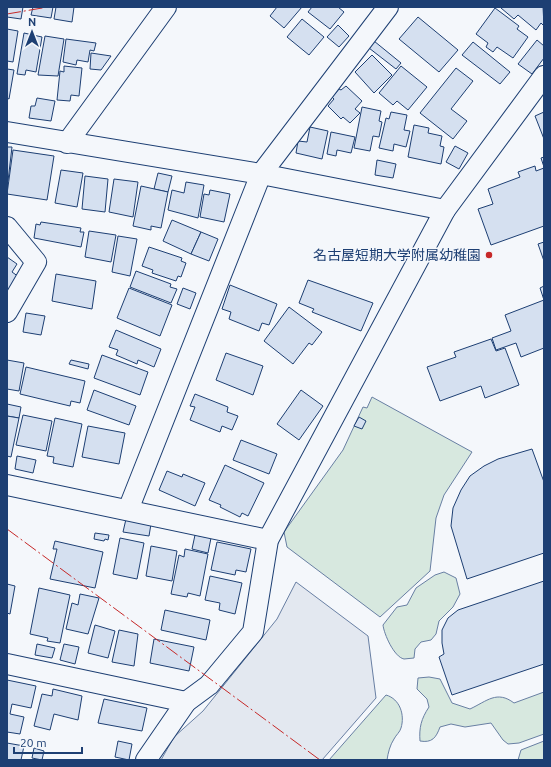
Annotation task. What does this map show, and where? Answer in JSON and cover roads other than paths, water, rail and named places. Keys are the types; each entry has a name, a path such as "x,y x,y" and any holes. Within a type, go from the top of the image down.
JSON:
{"street":[{"path":"67,143 166,7"},
{"path":"128,510 261,174 388,7"},
{"path":"146,760 186,702 209,685 253,632 268,540 445,210 544,76"},
{"path":"7,132 261,174 445,210"},
{"path":"7,227 36,262 7,312"},
{"path":"7,485 268,540"},
{"path":"7,664 186,702"}],"place":[{"name":"名古屋短期大学附属幼稚園","path":"489,255"}]}
